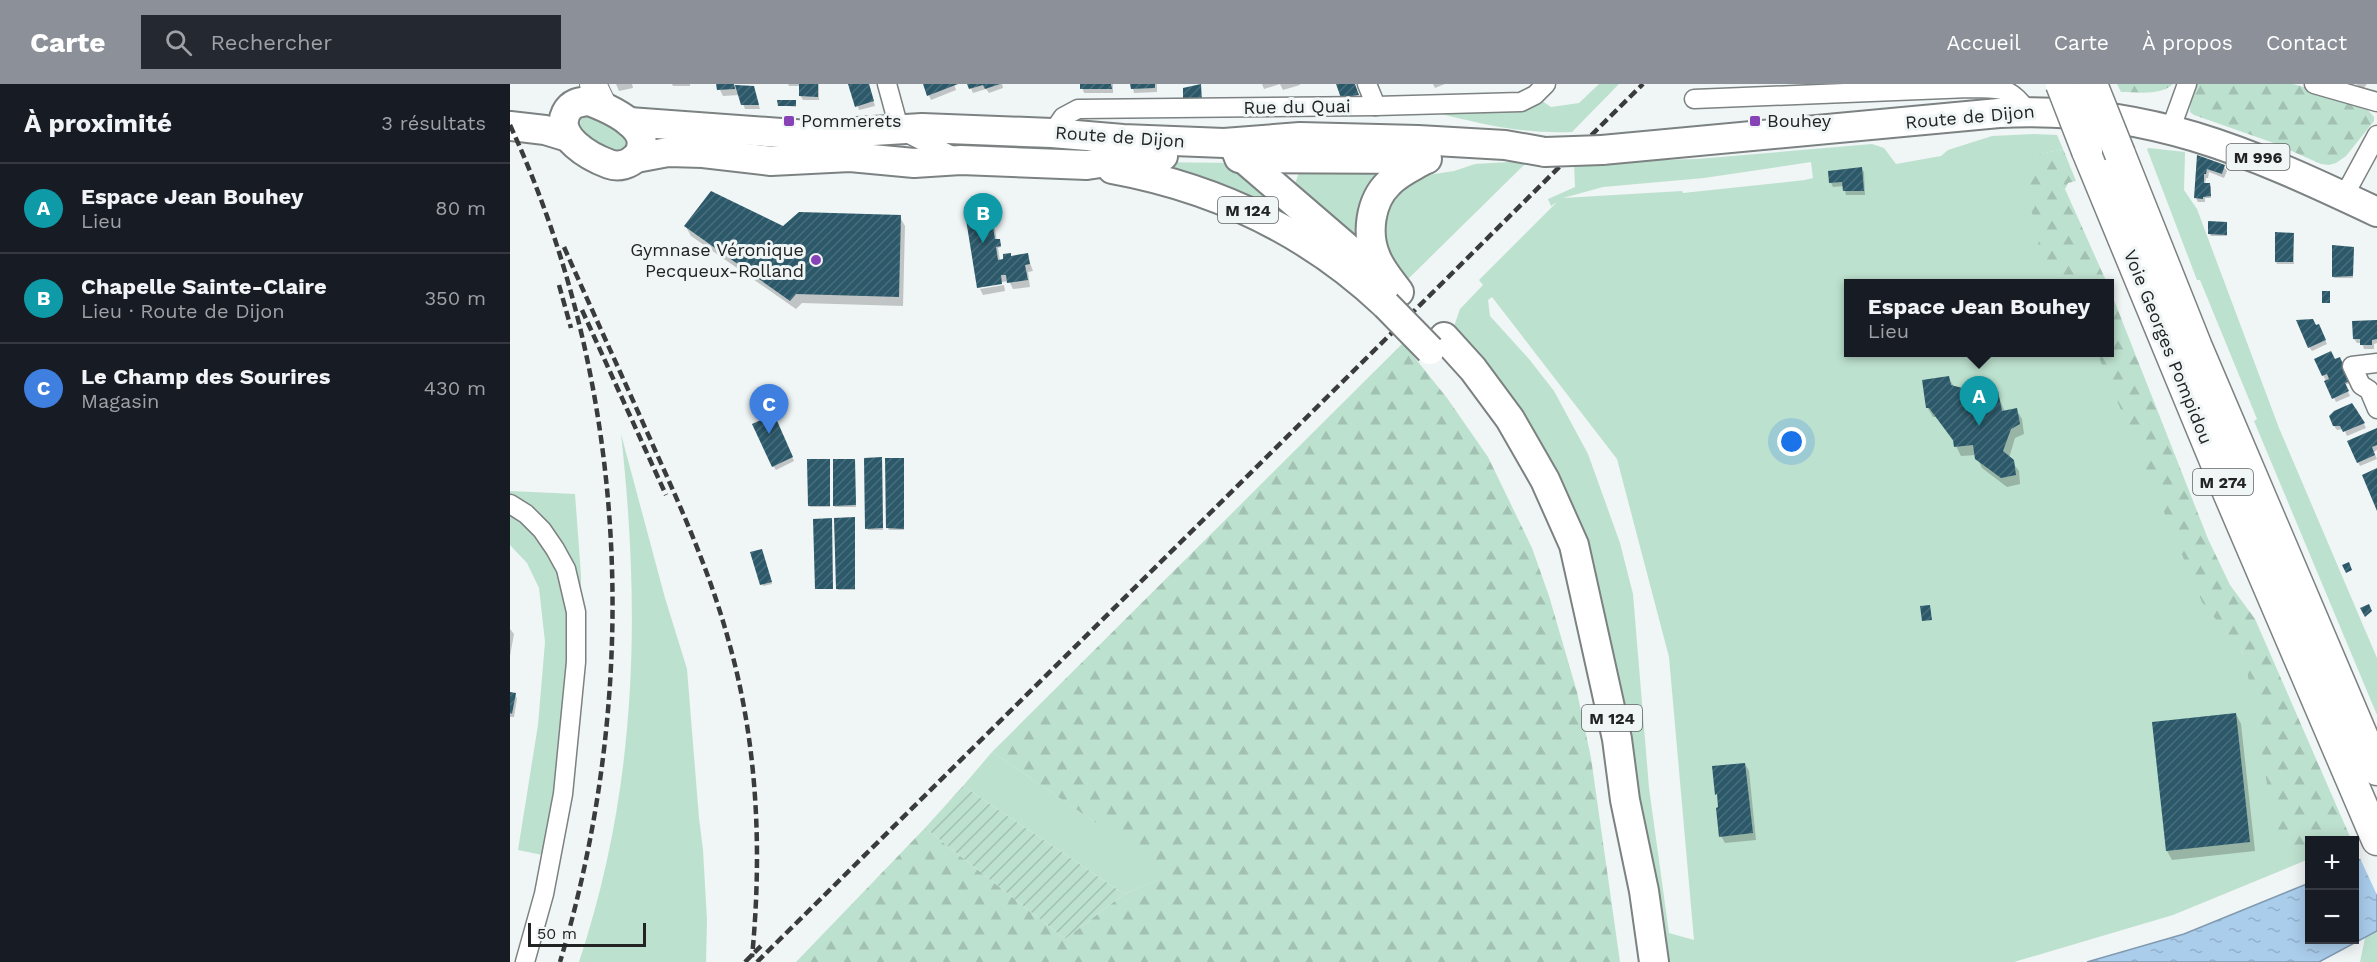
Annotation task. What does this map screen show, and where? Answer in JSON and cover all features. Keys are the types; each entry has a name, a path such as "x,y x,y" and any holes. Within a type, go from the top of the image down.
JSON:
{"highway":[{"name":"Voie Georges Pompidou","path":"2061,84 2224,483 2377,840"},
{"name":"Voie Georges Pompidou","path":"2092,84 2197,347 2377,770"}],"main road":[{"path":"510,110 535,112 570,109 598,95 630,122 641,136 641,145 636,158"},
{"name":"Route de Dijon","path":"570,109 587,152 610,164 626,165 636,158 668,152 704,153 771,161 850,157 914,163 962,160 1086,165 1234,150 1300,137 1494,144 1545,152"},
{"path":"510,126 545,130 570,109"},
{"name":"Route de Dijon","path":"630,122 808,135 899,128 1052,133 1302,158 1424,160 1602,150 2028,112 2082,114 2133,120 2171,128 2260,158 2377,212"},
{"name":"Route de Dijon","path":"1287,194 1287,182 1291,171 1302,158 1316,148 1341,138"},
{"name":"M 124","path":"1234,150 1287,194 1437,343 1490,391 1528,448 1545,480 1574,544 1617,739 1625,800 1644,891 1654,962"},
{"name":"M 124","path":"1393,298 1372,241 1372,216 1375,202 1389,182 1424,160"},
{"name":"M 124","path":"1086,165 1182,185 1220,198 1270,221 1313,246 1365,285 1393,298"},
{"name":"M 124","path":"1287,194 1294,216 1313,246"},
{"name":"M 124","path":"1625,800 1630,895 1639,962"}],"street":[{"path":"850,157 874,149 899,128 887,84"},
{"path":"1368,84 1376,106"},
{"name":"Rue du Quai","path":"1052,133 1063,117 1078,109 1521,102 1535,95 1546,84"},
{"path":"2171,128 2187,84"},
{"path":"2314,84 2377,102"},
{"path":"1694,99 1970,88 1997,89 2012,93 2028,112"},
{"name":"Route de Dijon","path":"899,128 937,150 962,160"},
{"path":"2344,196 2377,135"},
{"path":"2377,363 2352,366 2361,385 2373,388 2377,409"},
{"path":"510,504 526,514 542,530 555,549 566,569 576,612 576,662 563,794 544,894 525,962"}],"green space":[{"path":"1599,84 1619,84 1572,132 1519,130 1433,112 1539,99 1551,107 1579,103"},
{"path":"2117,84 2173,84 2155,92 2141,93 2121,92"},
{"path":"2196,84 2293,84 2369,105 2367,109 2374,117 2374,121 2346,156 2336,163 2321,164 2271,142 2194,115 2190,112 2191,95"},
{"path":"588,116 606,122 617,129 630,143 626,149 619,152 599,145 587,137 580,126 581,119"},
{"path":"2057,135 2063,149 2036,155 2076,279 1844,279 1844,357 2112,357 2165,468 2318,836 2305,836 2305,861 2173,915 2014,962 1660,962 1596,582 1452,332 1460,309 1483,285 1479,280 1557,202 1551,206 1548,199 1575,187 1574,162 1697,159 1872,144 1884,148 1896,164 1941,156 1948,150 1992,136","holes":["1811,162 1813,178 1683,193 1682,191 1563,198 1603,187 1704,178","1492,297 1617,459 1669,657 1694,940 1669,933 1649,788 1633,594 1620,543 1588,454 1554,391 1490,316 1488,300"]},
{"path":"2063,149 2076,181 2068,183 2065,189 2105,279 2057,279 2033,264 2041,233 2023,194 2024,168 2036,155"},
{"path":"2147,149 2185,152 2184,190 2197,209 2279,428 2377,658 2377,715 2254,421 2257,419 2200,280 2197,280"},
{"path":"1528,161 1405,282 1385,259 1383,204 1421,176 1454,171 1475,164"},
{"path":"1144,162 1240,163 1281,201 1288,221"},
{"path":"1395,164 1370,255 1294,187 1300,169"},
{"path":"2114,300 2208,539 2230,585 2255,619 2350,836 2305,836 2305,852 2291,849 2279,839 2272,816 2254,701 2242,652 2202,602 2099,357 2114,357"},
{"path":"1403,343 1447,398 1488,457 1532,548 1549,596 1577,692 1591,758 1620,962 796,962 925,828 1065,939 1124,894 1171,874 992,752"},
{"path":"621,434 665,598 687,669 703,850 707,920 706,962 579,962 598,897 613,832 623,766 629,701 632,635 631,568"},
{"path":"510,491 575,494 581,575 581,649 557,858 518,850 538,725 545,642 539,588 527,563 510,545"},
{"path":"992,752 1172,874 1124,894 963,786"},
{"path":"963,786 1124,894 1065,939 925,828"},
{"path":"2377,931 2377,962 2360,962 2365,938"}],"water":[{"path":"2377,851 2377,931 2359,941 2359,890 2359,860"},
{"path":"2305,885 2305,944 2353,944 2319,962 2087,962 2184,934"}],"pier":[{"path":"2377,848 2377,895 2359,856"}],"building":[{"path":"716,84 734,84 735,89 717,90"},
{"path":"799,84 818,84 818,97 799,96"},
{"path":"848,84 869,84 874,101 855,107"},
{"path":"923,84 958,84 927,96"},
{"path":"967,84 1000,84 985,89 983,85 969,89"},
{"path":"1080,84 1111,84 1112,89 1080,89"},
{"path":"1130,84 1155,84 1155,88 1131,89"},
{"path":"1201,84 1202,102 1183,103 1183,88"},
{"path":"1336,84 1355,84 1359,95 1341,98"},
{"path":"735,85 754,86 759,105 741,105"},
{"path":"777,100 796,100 796,106 778,106"},
{"path":"2197,155 2225,165 2222,174 2207,169 2204,174 2204,183 2210,183 2211,196 2203,197 2203,199 2194,198"},
{"path":"1862,167 1864,191 1843,191 1842,182 1829,183 1828,171"},
{"name":"Gymnase Véronique Pecqueux-Rolland","path":"711,191 783,226 799,212 901,215 899,297 796,294 790,301 684,226"},
{"path":"989,203 995,239 1000,239 1001,246 996,247 998,260 1003,259 1003,254 1011,253 1011,256 1028,253 1030,264 1025,265 1028,280 1007,283 1006,275 1001,275 1002,284 977,288 964,207"},
{"path":"2208,221 2227,222 2227,235 2208,234"},
{"path":"2275,232 2294,233 2293,262 2275,262"},
{"path":"2332,245 2354,247 2353,276 2332,277"},
{"path":"2322,291 2330,291 2330,303 2322,303"},
{"path":"2313,319 2316,325 2319,324 2326,340 2308,348 2296,320"},
{"path":"2377,320 2377,339 2372,340 2372,345 2360,345 2360,339 2353,339 2352,321"},
{"path":"2331,351 2335,359 2340,357 2350,381 2345,383 2349,391 2332,399 2324,381 2329,379 2327,374 2322,376 2314,359"},
{"path":"1949,376 1951,385 1985,394 1998,391 2002,411 2017,408 2020,424 2011,429 2003,451 2014,460 2016,475 2001,478 1975,459 1973,445 1954,447 1953,440 1929,408 1926,408 1922,380"},
{"path":"2352,403 2365,423 2343,432 2340,426 2333,426 2329,416 2334,411"},
{"path":"774,414 793,457 772,467 752,424"},
{"path":"2377,428 2377,445 2372,447 2375,455 2357,463 2347,441"},
{"path":"882,457 883,528 865,529 864,458"},
{"path":"885,458 904,458 904,529 886,528"},
{"path":"807,459 830,459 830,506 808,506"},
{"path":"833,459 855,459 856,505 833,506"},
{"path":"2377,468 2377,511 2362,475"},
{"path":"855,517 855,589 836,589 834,518"},
{"path":"832,518 833,589 815,589 813,519"},
{"path":"762,549 772,582 760,585 750,552"},
{"path":"2349,562 2352,570 2346,573 2342,565"},
{"path":"2369,604 2372,611 2365,617 2360,608"},
{"path":"1930,605 1932,620 1922,621 1920,606"},
{"path":"510,692 516,693 512,714 510,713"},
{"path":"2236,713 2250,842 2166,851 2152,722"},
{"path":"1745,763 1753,833 1719,837 1717,794 1715,795 1712,766"}],"railway":[{"path":"757,962 1643,84"},
{"path":"510,125 550,225 580,327 600,432 611,539 612,646 604,752 586,858 560,962"},
{"path":"564,247 687,522 715,596 730,646 747,723 755,801 757,879 752,957"},
{"path":"559,285 571,328"},
{"path":"582,310 666,495"},
{"path":"745,962 762,945"}],"place":[{"name":"Pommerets","path":"789,121"},
{"name":"Bouhey","path":"1755,121"},
{"name":"Chapelle Sainte-Claire","path":"983,243"},
{"name":"Gymnase Véronique Pecqueux-Rolland","path":"816,260"},
{"name":"Espace Jean Bouhey","path":"1979,426"},
{"name":"Le Champ des Sourires","path":"769,434"}]}
